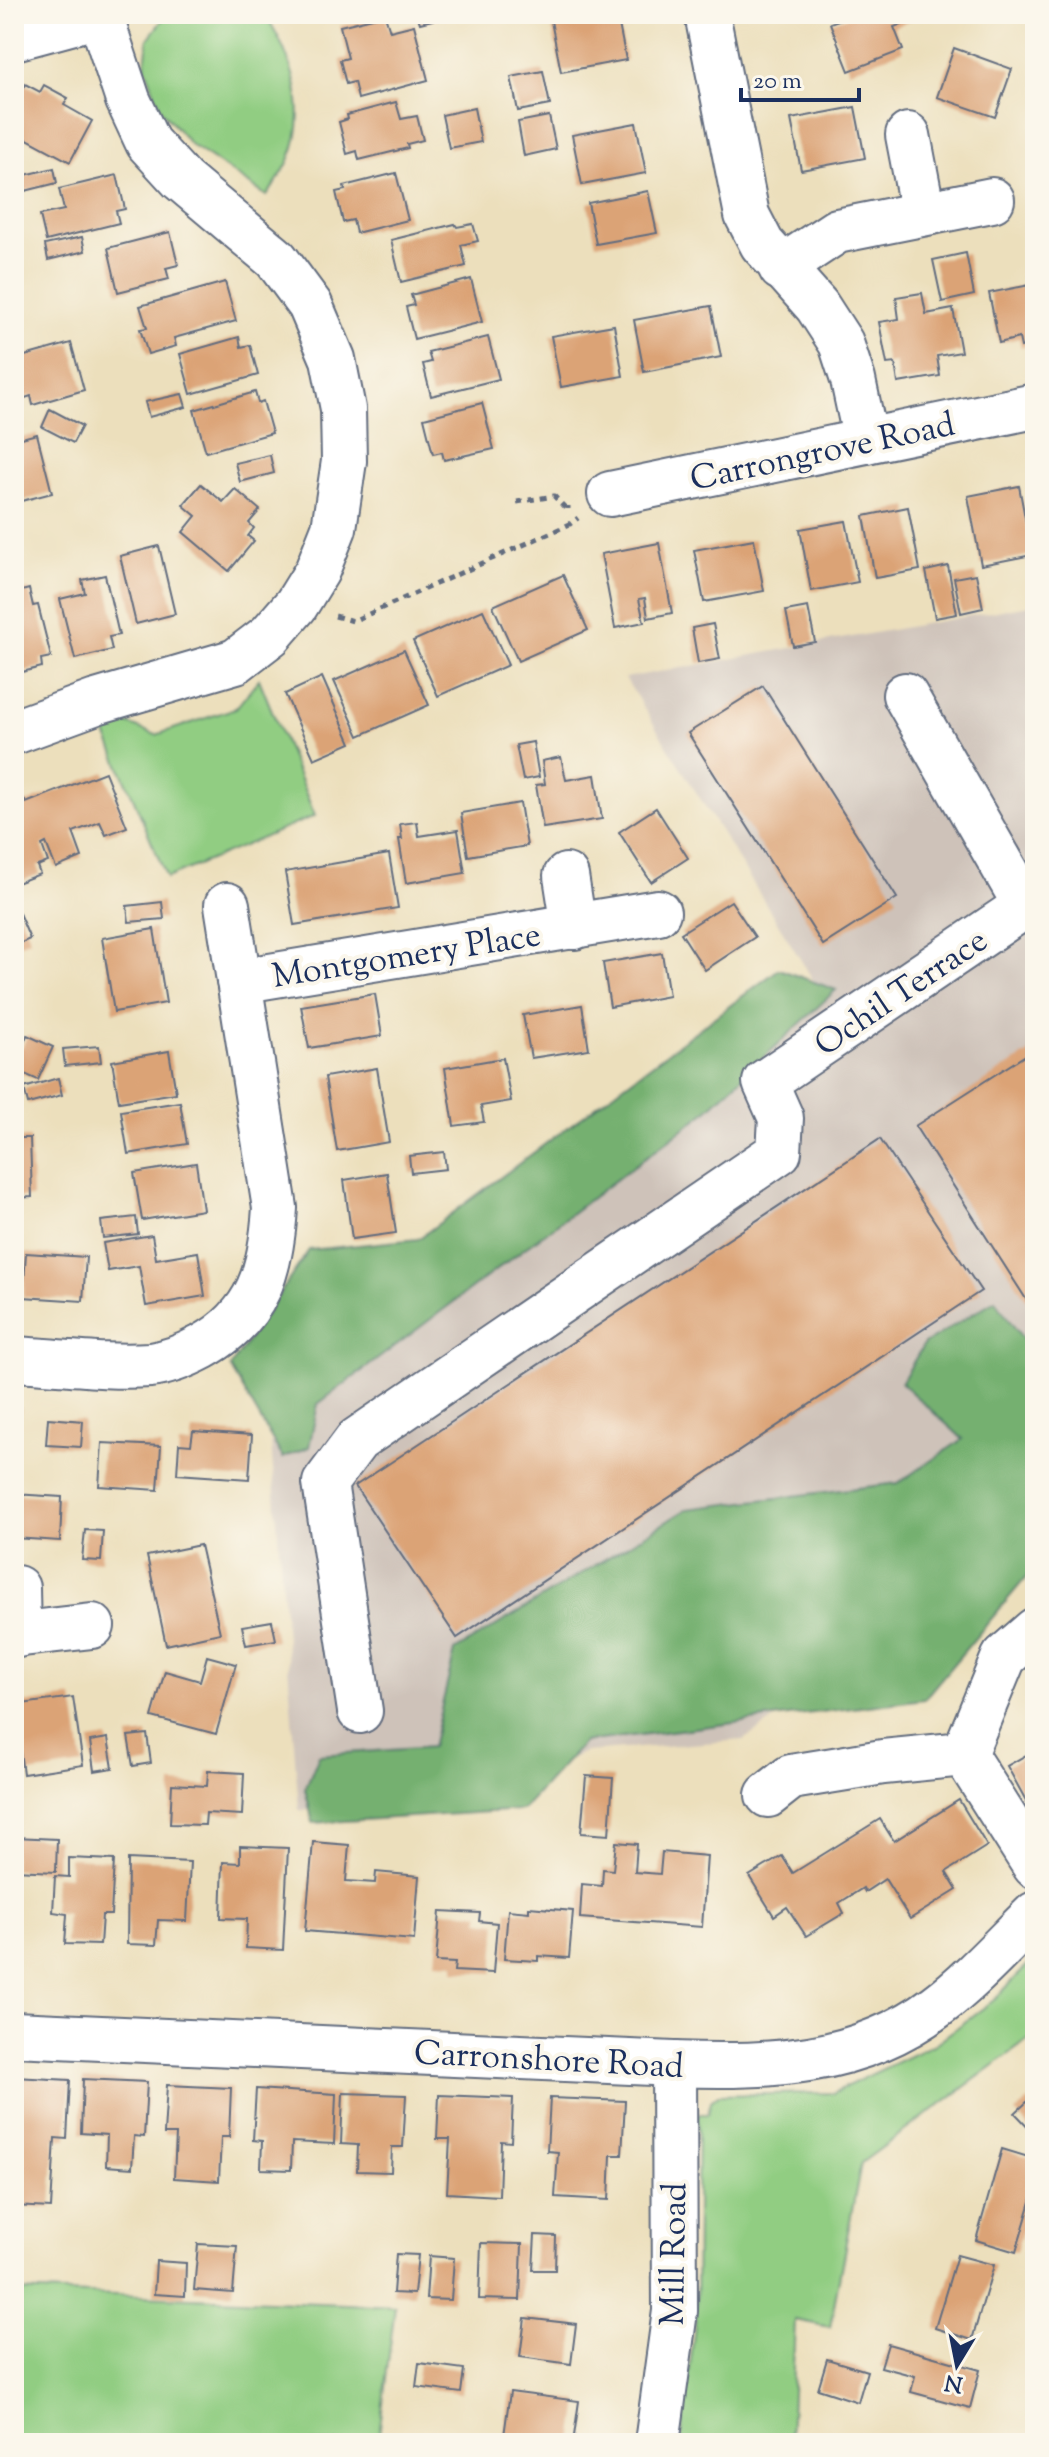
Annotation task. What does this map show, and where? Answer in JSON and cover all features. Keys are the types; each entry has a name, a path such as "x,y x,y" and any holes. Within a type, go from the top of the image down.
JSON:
{"street":[{"path":"707,14 747,215 762,244 817,306 841,343 853,380 866,441"},
{"path":"14,38 102,15 128,100 148,143 182,180 276,259 310,305 333,359 343,409 344,461 334,528 317,571 296,605 270,635 236,661 96,702 14,732"},
{"path":"908,135 923,213"},
{"path":"781,268 837,231 992,200"},
{"name":"Carrongrove Road","path":"610,494 1035,406"},
{"path":"905,695 1030,902"},
{"name":"Montgomery Place","path":"566,876 574,927"},
{"name":"Ochil Terrace","path":"360,1711 325,1483 357,1440 779,1152 781,1118 765,1082 1030,902"},
{"path":"14,1359 153,1365 190,1353 221,1336 245,1314 262,1285 273,1249 275,1208 227,905"},
{"name":"Montgomery Place","path":"239,981 658,912"},
{"path":"17,1588 16,1635 92,1626"},
{"path":"964,1754 1004,1657 1035,1630"},
{"path":"768,1795 791,1777 883,1762 964,1754"},
{"path":"964,1754 1035,1866"},
{"name":"Carronshore Road","path":"14,2034 736,2067 787,2063 820,2059 858,2049 934,2008 966,1983 1035,1914"},
{"name":"Mill Road","path":"657,2443 675,2311 674,2064"}],"path":[{"path":"517,502 554,496 568,511 571,489 586,487 610,494"},
{"path":"296,605 353,621 570,524"}],"shaded area":[{"path":"1035,604 1035,1554 743,1740 585,1752 450,1814 299,1810 269,1416 822,994 625,678"}],"green space":[{"path":"167,14 265,14 274,30 295,83 299,121 290,158 267,196 191,145 161,110 145,66 148,39"},
{"path":"259,679 315,816 167,878 104,729 126,723 156,735 236,708"},
{"path":"779,969 836,990 703,1114 318,1404 309,1447 283,1458 230,1367 309,1250 418,1239"},
{"path":"995,1300 1035,1356 1035,1567 924,1699 584,1742 522,1810 313,1823 305,1789 319,1755 432,1747 455,1651 687,1509 898,1483 963,1439 901,1383 924,1344"},
{"path":"1035,1958 1035,2035 861,2163 830,2327 795,2320 790,2443 681,2443 696,2316 698,2114 708,2114 711,2101 718,2095 833,2093 935,2044 994,2000"},
{"path":"14,2291 395,2306 378,2443 14,2443"}],"building":[{"path":"417,14 453,14 453,15 420,23"},
{"path":"586,14 617,14 626,60 561,72 551,21"},
{"path":"855,14 927,14 894,27 903,50 849,71 830,23"},
{"path":"385,15 390,31 414,25 428,80 358,99 354,82 346,84 340,60 348,58 340,26"},
{"path":"954,48 1012,69 995,117 937,97"},
{"path":"543,71 550,105 518,111 511,77"},
{"path":"25,84 40,92 44,85 68,98 64,105 92,121 70,162 14,132 14,105"},
{"path":"396,102 401,119 417,116 423,140 407,144 408,148 359,160 357,151 347,154 339,122 348,119 347,115"},
{"path":"855,107 865,158 801,170 791,119"},
{"path":"474,108 481,142 449,148 442,115"},
{"path":"549,116 556,149 524,156 518,122"},
{"path":"636,123 646,173 582,185 572,135"},
{"path":"54,168 57,183 21,192 17,177"},
{"path":"396,173 408,220 356,233 353,220 343,222 336,192 345,190 344,186"},
{"path":"117,175 125,209 116,211 119,223 46,241 40,215 64,210 59,189"},
{"path":"648,191 657,233 596,244 588,203"},
{"path":"455,224 457,227 473,224 478,241 461,245 466,266 401,282 391,240"},
{"path":"170,232 178,265 166,268 169,279 118,292 108,248"},
{"path":"82,237 85,251 48,260 45,245"},
{"path":"966,253 974,295 942,302 933,260"},
{"path":"471,279 482,322 414,339 406,307 414,305 411,295"},
{"path":"225,282 236,321 174,338 176,346 148,354 140,329 147,328 140,306"},
{"path":"1035,284 1035,344 1021,347 1019,338 999,343 989,293"},
{"path":"922,293 926,314 953,309 961,352 937,356 940,376 898,383 895,363 887,364 879,322 899,319 896,297"},
{"path":"711,306 721,357 644,372 634,320"},
{"path":"614,325 623,376 561,387 551,336"},
{"path":"239,337 241,347 250,345 258,375 191,394 180,354"},
{"path":"488,337 499,379 431,396 423,364 431,362 428,352"},
{"path":"71,343 84,390 33,405 31,396 22,399 14,359"},
{"path":"255,392 258,403 263,401 272,433 206,452 194,410"},
{"path":"182,394 186,407 149,417 145,402"},
{"path":"482,403 494,449 444,460 442,452 433,454 424,418"},
{"path":"50,409 82,426 73,443 42,427"},
{"path":"37,434 52,493 14,503 14,440"},
{"path":"270,455 274,473 240,482 235,463"},
{"path":"201,484 223,502 235,489 260,510 249,523 254,528 248,536 254,541 229,571 183,532 196,516 183,505"},
{"path":"1019,486 1032,555 981,565 968,496"},
{"path":"908,507 920,570 875,578 864,516"},
{"path":"846,521 858,582 811,591 800,529"},
{"path":"754,539 764,591 704,602 694,550"},
{"path":"659,543 672,613 648,618 645,598 639,599 644,622 615,628 601,554"},
{"path":"159,546 175,614 136,624 120,556"},
{"path":"948,566 957,614 935,618 926,571"},
{"path":"976,574 983,608 961,613 954,578"},
{"path":"105,575 119,635 109,637 112,650 75,659 60,599 85,593 82,580"},
{"path":"563,575 588,630 518,661 493,606"},
{"path":"29,589 33,606 38,605 51,657 41,659 42,667 14,674 14,593"},
{"path":"808,607 815,642 793,646 786,611"},
{"path":"483,610 508,665 438,696 413,641"},
{"path":"713,624 720,659 698,663 692,628"},
{"path":"404,650 429,705 359,736 334,681"},
{"path":"322,677 351,743 314,759 285,694"},
{"path":"763,686 897,898 823,945 688,733"},
{"path":"533,742 539,777 523,780 516,745"},
{"path":"561,757 566,780 595,775 602,819 543,828 536,785 545,784 542,761"},
{"path":"105,772 127,827 106,835 100,822 73,832 82,857 56,868 46,843 42,845 48,862 37,866 40,874 14,884 14,803 24,799 26,803"},
{"path":"520,803 527,846 468,856 461,813"},
{"path":"656,808 688,858 651,882 619,832"},
{"path":"417,822 419,836 458,830 465,873 406,883 399,839 402,839 400,824"},
{"path":"389,854 398,908 294,925 285,872"},
{"path":"731,901 755,937 705,970 681,933"},
{"path":"162,902 164,919 129,922 127,906"},
{"path":"18,911 30,939 14,946 14,913"},
{"path":"154,929 166,1003 114,1012 102,938"},
{"path":"662,953 669,996 610,1007 603,963"},
{"path":"375,994 382,1036 309,1048 301,1006"},
{"path":"582,1005 589,1049 531,1058 523,1015"},
{"path":"27,1035 53,1047 38,1080 18,1071 14,1080 14,1044 22,1048"},
{"path":"99,1046 101,1062 65,1066 63,1049"},
{"path":"1035,1049 1035,1313 915,1126"},
{"path":"169,1051 176,1093 119,1102 112,1061"},
{"path":"503,1058 511,1101 481,1106 484,1122 454,1126 445,1068"},
{"path":"377,1068 389,1142 337,1151 325,1077"},
{"path":"58,1078 62,1095 28,1104 24,1088"},
{"path":"180,1102 187,1144 128,1154 121,1111"},
{"path":"14,1138 30,1138 32,1197 14,1198"},
{"path":"880,1139 981,1291 457,1638 355,1486"},
{"path":"444,1152 446,1169 411,1173 409,1156"},
{"path":"196,1163 203,1210 142,1220 134,1173"},
{"path":"387,1173 396,1233 352,1239 344,1180"},
{"path":"136,1217 138,1234 103,1238 101,1221"},
{"path":"152,1235 156,1259 198,1252 205,1296 146,1306 139,1266 108,1271 103,1243"},
{"path":"26,1253 86,1257 83,1301 23,1297"},
{"path":"14,1407 21,1407 19,1447 14,1447"},
{"path":"48,1418 83,1421 81,1447 46,1445"},
{"path":"193,1431 252,1435 249,1479 177,1474 179,1444 191,1445"},
{"path":"102,1443 161,1446 158,1490 99,1486"},
{"path":"14,1494 62,1497 60,1541 14,1538"},
{"path":"85,1530 103,1531 101,1561 82,1560"},
{"path":"200,1545 220,1633 166,1645 147,1556"},
{"path":"272,1621 276,1640 246,1645 242,1626"},
{"path":"207,1656 236,1664 216,1734 152,1717 165,1671 200,1681"},
{"path":"73,1697 83,1765 23,1774 14,1705"},
{"path":"147,1734 151,1763 133,1766 128,1736"},
{"path":"108,1738 113,1768 94,1771 90,1741"},
{"path":"1035,1750 1035,1817 1007,1766"},
{"path":"208,1771 244,1773 242,1815 206,1813 205,1825 170,1824 172,1784 207,1786"},
{"path":"586,1776 613,1778 609,1835 581,1833"},
{"path":"959,1800 987,1846 946,1872 957,1890 910,1919 885,1879 839,1903 844,1913 806,1936 787,1907 774,1916 749,1876 782,1856 793,1873 880,1819 894,1841"},
{"path":"14,1837 57,1839 56,1872 14,1870"},
{"path":"313,1842 349,1845 346,1881 375,1883 376,1872 419,1876 414,1940 305,1931"},
{"path":"616,1842 637,1844 635,1872 660,1874 662,1852 707,1856 702,1927 580,1918 582,1884 602,1886 603,1869 613,1870"},
{"path":"240,1846 288,1848 283,1950 246,1948 247,1919 221,1918 223,1862 240,1863"},
{"path":"69,1858 114,1860 111,1915 102,1915 100,1945 65,1944 67,1914 53,1912 55,1876 69,1877"},
{"path":"128,1859 190,1862 187,1921 158,1920 156,1945 127,1944"},
{"path":"529,1907 573,1911 569,1958 538,1956 538,1961 504,1959 508,1910 529,1912"},
{"path":"440,1911 480,1913 479,1921 497,1923 493,1973 454,1971 455,1963 436,1962"},
{"path":"14,2077 70,2080 67,2139 55,2138 51,2208 14,2206"},
{"path":"83,2079 147,2082 144,2137 134,2136 132,2168 106,2166 107,2135 81,2133"},
{"path":"167,2085 231,2088 229,2137 221,2137 219,2181 174,2178 176,2134 164,2134"},
{"path":"256,2089 336,2094 334,2144 292,2142 291,2170 261,2169 262,2141 253,2140"},
{"path":"343,2093 406,2095 403,2147 392,2147 391,2172 357,2171 358,2145 341,2144"},
{"path":"439,2095 513,2098 511,2142 501,2141 499,2196 447,2193 450,2139 437,2139"},
{"path":"550,2098 625,2101 622,2155 611,2155 609,2200 555,2197 558,2152 547,2151"},
{"path":"1029,2100 1035,2106 1035,2134 1015,2113"},
{"path":"1002,2149 1035,2159 1035,2188 1016,2252 976,2240"},
{"path":"535,2235 556,2236 555,2270 533,2270"},
{"path":"481,2243 522,2244 520,2300 479,2299"},
{"path":"198,2244 237,2246 233,2293 194,2290"},
{"path":"396,2254 418,2255 414,2294 393,2293"},
{"path":"957,2255 994,2265 972,2340 935,2328"},
{"path":"429,2256 454,2258 451,2300 426,2299"},
{"path":"156,2261 186,2263 185,2296 154,2294"},
{"path":"525,2318 576,2324 571,2364 520,2357"},
{"path":"888,2344 980,2370 970,2408 911,2392 915,2376 881,2367"},
{"path":"827,2359 867,2371 858,2402 818,2389"},
{"path":"419,2363 464,2369 461,2393 416,2387"},
{"path":"510,2392 579,2401 573,2443 503,2443"}]}
